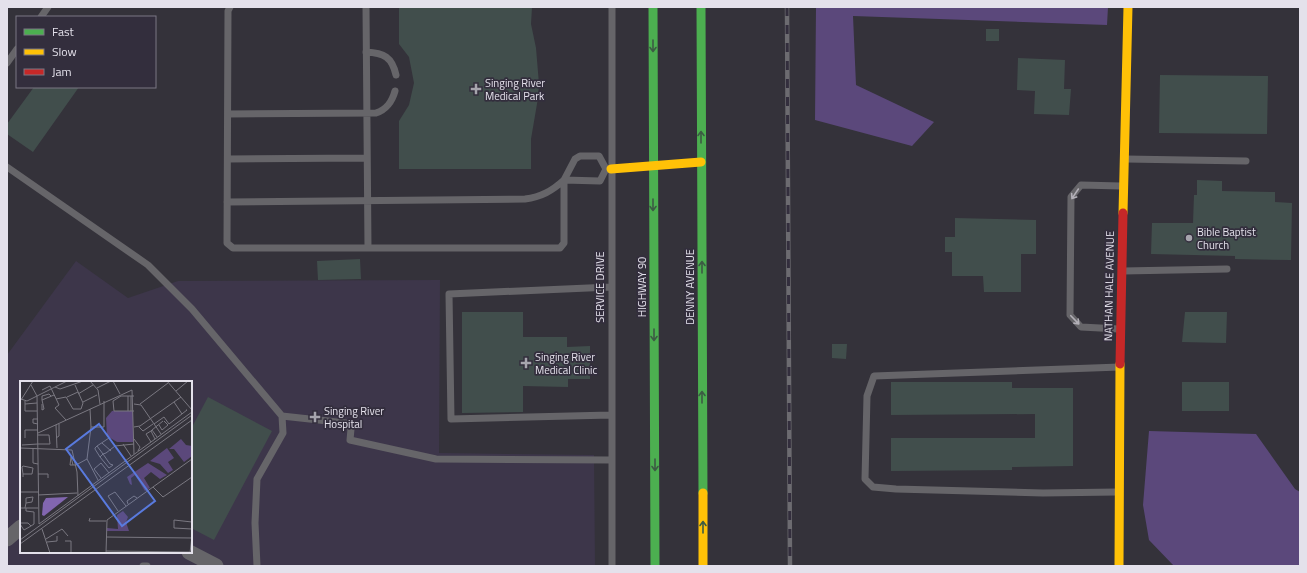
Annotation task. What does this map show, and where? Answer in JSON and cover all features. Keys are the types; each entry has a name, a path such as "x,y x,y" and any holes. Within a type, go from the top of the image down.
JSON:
{"main road":[{"name":"HIGHWAY 90","path":"653,7 655,566"},
{"name":"DENNY AVENUE","path":"701,7 703,566"},
{"name":"NATHAN HALE AVENUE","path":"1119,566 1120,329 1128,7"},
{"path":"608,169 701,162"}],"street":[{"path":"7,539 20,528"},
{"path":"191,553 216,566"}],"lane":[{"path":"42,16 48,7"},
{"path":"230,7 228,11 227,243 233,248 560,248 564,243 564,180"},
{"path":"366,7 368,248"},
{"name":"SERVICE DRIVE","path":"612,7 608,169 611,287 612,566"},
{"path":"7,63 16,50"},
{"path":"366,52 380,53 386,56 391,61 396,75"},
{"path":"228,114 367,113 382,111 387,108 394,98 395,91"},
{"path":"227,202 525,199 538,197 548,192 564,180 575,159 580,156 598,156 608,169 600,181 564,180"},
{"path":"228,159 367,158"},
{"path":"1124,159 1246,161"},
{"path":"7,167 148,265 192,308 282,416 283,433 257,479 255,523 257,566"},
{"path":"1120,329 1081,327 1070,315 1071,197 1081,185 1123,186"},
{"path":"1121,271 1226,269"},
{"path":"611,287 449,294 451,419 612,415"},
{"path":"1120,367 874,376 867,396 865,479 873,487 896,489 1043,493 1120,492"},
{"path":"282,416 346,423 351,429 350,440 436,459 612,460"}],"shaded area":[{"path":"816,7 1108,7 1107,25 853,16 856,85 934,122 912,146 815,120"},
{"name":"Singing River Hospital","path":"76,261 128,298 178,281 440,280 439,453 594,455 595,566 7,566 7,355"},
{"path":"1149,431 1256,434 1295,489 1300,492 1300,566 1174,566 1149,540 1143,505"}],"building":[{"name":"Singing River Medical Park","path":"399,7 532,7 531,24 536,48 539,84 531,139 531,169 399,169 399,121 409,105 414,83 409,57 399,44"},
{"path":"986,29 999,29 999,41 986,41"},
{"path":"1018,58 1065,60 1064,89 1071,89 1069,115 1034,114 1035,91 1017,90"},
{"path":"1160,75 1268,76 1267,134 1159,133"},
{"path":"33,88 78,88 33,152 7,134 7,124"},
{"path":"1197,180 1222,181 1222,191 1275,192 1275,202 1292,203 1291,260 1235,259 1235,256 1151,254 1152,223 1193,223 1194,195 1197,195"},
{"path":"955,218 1036,220 1036,254 1021,254 1021,292 984,292 983,276 952,276 952,252 945,252 945,237 955,237"},
{"path":"360,259 361,279 318,280 317,261"},
{"name":"Singing River Medical Clinic","path":"462,312 523,312 523,337 567,337 567,347 590,346 590,379 568,379 568,387 523,386 523,412 462,413"},
{"path":"1185,312 1227,312 1226,343 1182,342"},
{"path":"832,344 847,344 846,359 832,358"},
{"path":"891,382 1012,382 1012,388 1073,388 1073,466 1012,467 1012,470 891,471 891,438 1035,438 1035,414 891,415"},
{"path":"1182,382 1229,382 1229,411 1182,411"},
{"path":"208,397 272,431 214,540 192,529 192,427"}],"railway":[{"path":"787,7 790,566"}],"traffic: fast":[{"path":"653,7 655,566"},
{"path":"701,7 703,493"}],"traffic: slow":[{"path":"1123,213 1128,7"},
{"path":"611,169 701,162"},
{"path":"1119,566 1120,364"},
{"path":"703,493 703,566"}],"traffic: jam":[{"path":"1120,364 1123,213"}],"place":[{"name":"Singing River Medical Park","path":"476,89"},
{"name":"Bible Baptist Church","path":"1189,238"},
{"name":"Singing River Medical Clinic","path":"526,363"},
{"name":"Singing River Hospital","path":"315,417"}]}
